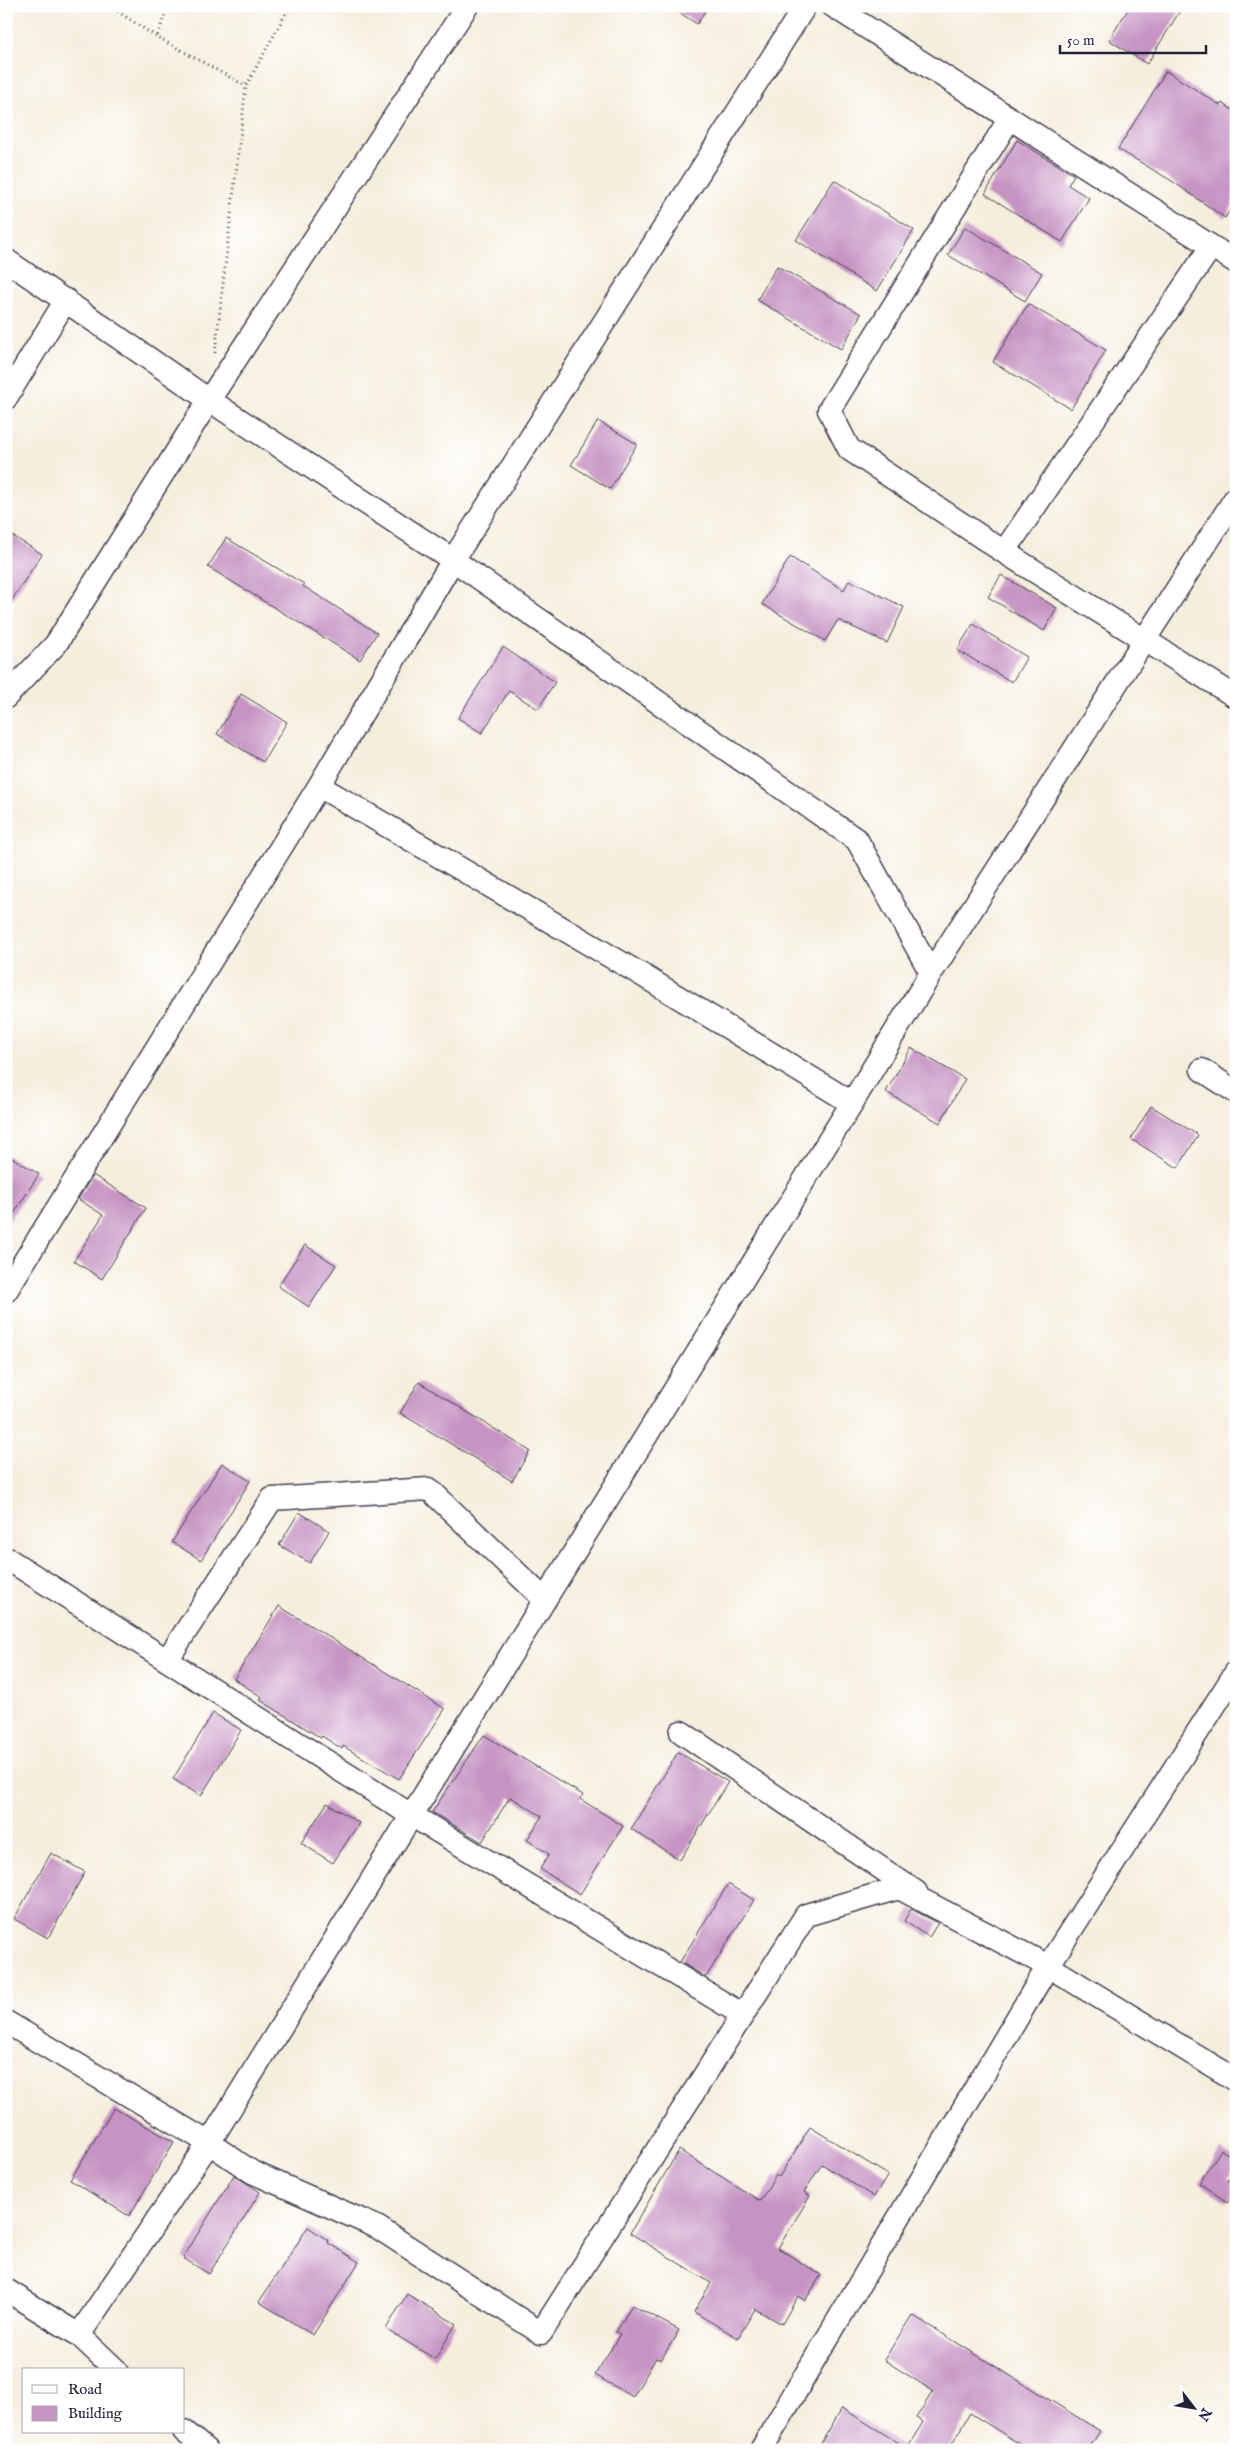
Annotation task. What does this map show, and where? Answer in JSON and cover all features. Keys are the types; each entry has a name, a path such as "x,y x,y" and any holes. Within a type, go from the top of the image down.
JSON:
{"street":[{"path":"6,697 56,644 209,400 467,6"},
{"path":"6,1291 319,786 453,560 805,6"},
{"path":"833,6 1236,262"},
{"path":"1010,118 829,410 849,448 1004,552 1236,696"},
{"path":"1004,552 1211,247"},
{"path":"6,260 209,400 453,560 857,840 930,973"},
{"path":"6,398 66,300"},
{"path":"79,2335 209,2142 852,1104 930,973 1236,496"},
{"path":"319,786 642,975 852,1104"},
{"path":"1202,1070 1236,1092"},
{"path":"167,1660 272,1499 430,1488 544,1600"},
{"path":"6,1558 411,1815 743,2015"},
{"path":"761,2450 1048,1966 1236,1672"},
{"path":"682,1732 944,1910"},
{"path":"6,2022 209,2142 252,2172 377,2227 541,2333 806,1915 899,1888 1048,1966 1236,2080"},
{"path":"6,2290 79,2335 114,2368"},
{"path":"185,2432 206,2450"}],"path":[{"path":"109,6 157,37 246,86"},
{"path":"157,37 168,6"},
{"path":"214,361 246,86 290,6"}],"building":[{"path":"669,6 708,6 697,24"},
{"path":"1130,6 1183,6 1147,64 1109,40"},
{"path":"1166,71 1220,105 1222,103 1236,112 1236,200 1225,218 1172,181 1118,149"},
{"path":"1017,140 1074,175 1068,185 1089,198 1062,242 985,194"},
{"path":"834,180 914,230 877,291 796,240"},
{"path":"965,227 1042,273 1025,301 948,255"},
{"path":"777,266 861,314 841,349 757,300"},
{"path":"1028,304 1106,350 1071,409 993,362"},
{"path":"598,421 637,444 610,489 571,465"},
{"path":"6,532 42,554 6,609"},
{"path":"226,538 304,584 303,586 377,633 360,660 208,567"},
{"path":"790,557 844,590 849,580 904,607 887,643 838,620 825,641 762,604"},
{"path":"1001,575 1057,608 1044,631 988,597"},
{"path":"973,624 1027,657 1012,682 957,650"},
{"path":"503,647 555,682 538,709 509,691 482,733 458,718"},
{"path":"241,694 287,722 263,762 217,734"},
{"path":"911,1048 965,1079 940,1123 886,1092"},
{"path":"1151,1106 1198,1135 1178,1168 1131,1139"},
{"path":"6,1154 39,1174 6,1226"},
{"path":"93,1175 146,1208 102,1279 74,1261 103,1215 78,1199"},
{"path":"305,1245 336,1265 309,1307 278,1286"},
{"path":"419,1382 530,1451 512,1481 400,1413"},
{"path":"222,1463 250,1481 201,1560 172,1542"},
{"path":"299,1512 329,1531 310,1563 279,1545"},
{"path":"279,1606 445,1709 399,1779 343,1746 342,1749 322,1736 321,1738 260,1700 262,1697 234,1679"},
{"path":"213,1713 241,1730 201,1796 173,1779"},
{"path":"484,1735 583,1795 580,1799 623,1826 580,1894 540,1869 549,1854 527,1840 542,1816 510,1797 482,1842 432,1812"},
{"path":"678,1752 728,1782 680,1860 631,1829"},
{"path":"327,1803 359,1823 333,1863 301,1843"},
{"path":"51,1853 85,1872 48,1938 14,1919"},
{"path":"728,1884 754,1900 706,1977 680,1962"},
{"path":"911,1909 938,1923 929,1937 904,1921"},
{"path":"114,2108 174,2142 129,2216 70,2180"},
{"path":"810,2127 888,2175 874,2197 822,2164 804,2192 810,2196 778,2248 821,2275 805,2301 798,2296 782,2324 755,2309 738,2338 694,2312 711,2283 630,2233 679,2150 760,2201 776,2175 779,2177"},
{"path":"1221,2150 1236,2159 1236,2167 1227,2180 1236,2186 1236,2190 1227,2202 1199,2183"},
{"path":"234,2175 260,2192 209,2274 183,2258"},
{"path":"308,2227 329,2241 328,2243 359,2262 313,2335 259,2302"},
{"path":"407,2294 456,2324 435,2359 386,2329"},
{"path":"632,2305 679,2330 661,2360 656,2358 633,2397 595,2375 620,2334 616,2332"},
{"path":"912,2315 1100,2431 1088,2450 1029,2450 970,2413 948,2450 817,2450 842,2408 907,2448 923,2422 916,2418 933,2391 884,2360"}]}
